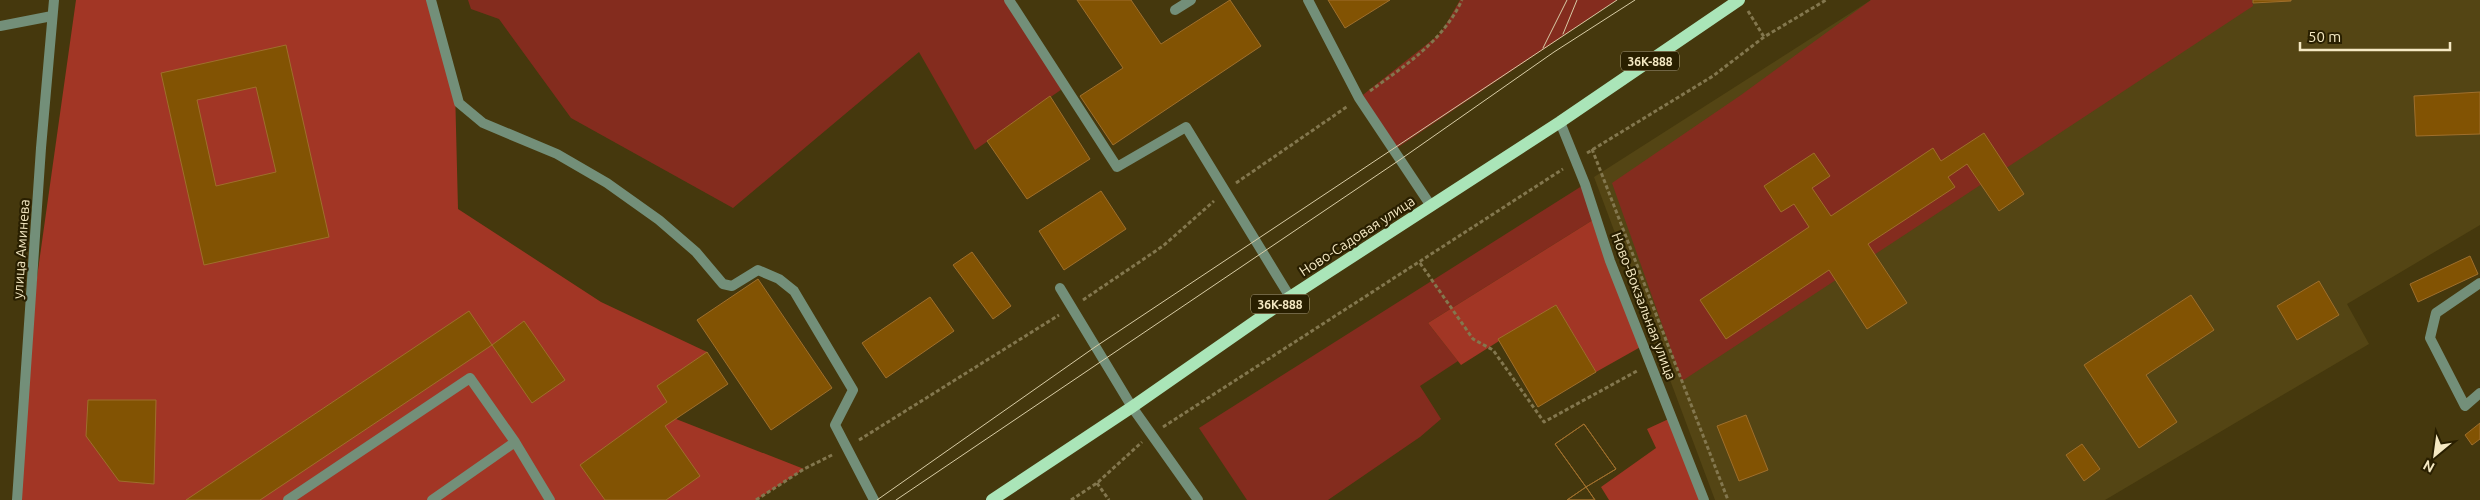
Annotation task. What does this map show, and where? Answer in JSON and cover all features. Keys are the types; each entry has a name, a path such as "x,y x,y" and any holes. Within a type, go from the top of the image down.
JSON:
{"main road":[{"name":"Ново-Садовая улица","path":"992,500 1132,407 1290,297 1742,4"}],"street":[{"name":"улица Аминева","path":"17,500 54,0"},
{"path":"431,0 459,103 483,122 558,154 607,183 659,220 688,246 723,284 732,286 758,270 779,279 794,291 853,390 835,425 874,500"},
{"path":"1009,0 1117,167 1186,127 1290,297"},
{"path":"1175,10 1191,0"},
{"path":"1308,0 1360,98 1430,206"},
{"path":"0,26 52,16"},
{"name":"Ново-Вокзальная улица","path":"1560,122 1576,160 1610,261 1704,500"},
{"path":"2480,283 2436,313 2430,338 2465,406 2480,393"},
{"path":"1060,288 1132,407 1198,500"},
{"path":"288,500 302,496 470,378 515,442 550,500"},
{"path":"432,500 515,442"}],"path":[{"path":"756,500 804,469 846,448 1072,307 1163,246 1226,190 1413,61 1453,20 1462,0"},
{"path":"1071,500 1097,483 1151,434 1190,412 1592,149 1712,76 1764,37 1826,0"},
{"path":"1742,4 1764,37"},
{"path":"1592,149 1728,500"},
{"path":"1420,262 1473,339 1493,350 1544,422 1651,363 1671,354"},
{"path":"1097,483 1109,500"}],"shaded area":[{"path":"76,0 431,0 455,88 458,209 601,302 707,352 676,419 804,469 756,500 17,500 29,334"},
{"path":"468,0 1014,0 1065,87 975,150 919,52 733,208 571,118 499,19 471,9"},
{"path":"1460,0 1617,0 1394,150 1359,98 1441,33"},
{"path":"1871,0 2480,0 2480,225 2347,304 2369,344 2105,500 1715,500 1594,177"},
{"path":"1871,0 2252,0 2253,6 1682,381 1612,183 1741,95"},
{"path":"1585,184 1596,218 1428,323 1458,361 1420,386 1441,419 1420,437 1328,500 1247,500 1199,428"},
{"path":"1596,218 1644,345 1596,372 1556,305 1461,365 1428,323"},
{"path":"1673,417 1704,500 1609,500 1601,487 1656,448 1647,429"}],"building":[{"path":"1077,0 1131,0 1161,44 1230,0 1261,46 1113,145 1080,96 1123,68"},
{"path":"1328,0 1390,0 1345,28"},
{"path":"2253,0 2291,0 2291,1 2253,3"},
{"path":"286,45 329,237 204,265 161,73","holes":["256,87 276,172 216,186 197,100"]},
{"path":"2480,92 2480,134 2416,136 2414,96"},
{"path":"1050,96 1090,159 1027,199 987,141"},
{"path":"1984,133 2024,194 1999,211 1967,164 1948,177 1955,187 1868,244 1907,303 1867,329 1829,270 1726,339 1700,300 1809,227 1794,204 1781,212 1764,186 1814,153 1830,176 1812,188 1831,216 1933,148 1941,161"},
{"path":"1101,191 1126,229 1064,270 1039,231"},
{"path":"972,252 1011,306 993,319 953,265"},
{"path":"2470,256 2478,274 2418,302 2410,284"},
{"path":"758,279 832,388 771,430 697,320"},
{"path":"2319,281 2339,315 2297,340 2277,306"},
{"path":"2191,295 2214,330 2146,375 2177,422 2139,448 2084,365"},
{"path":"930,297 954,331 886,378 862,343"},
{"path":"1556,305 1596,372 1538,407 1498,339"},
{"path":"469,311 492,345 260,500 186,500"},
{"path":"524,321 565,380 532,403 492,345"},
{"path":"707,352 728,384 665,426 700,476 666,500 605,500 580,465 667,402 657,386"},
{"path":"88,400 156,400 154,484 119,481 86,436"},
{"path":"1746,415 1768,470 1739,481 1717,426"},
{"path":"2480,423 2480,439 2472,445 2465,435"},
{"path":"1584,424 1616,469 1586,487 1555,444"},
{"path":"1584,424 1616,469 1586,487 1555,444"},
{"path":"2082,444 2100,469 2084,481 2066,455"},
{"path":"1586,487 1595,500 1567,500"},
{"path":"1586,487 1595,500 1567,500"}],"tram line":[{"path":"1543,48 1567,0"},
{"path":"1563,34 1577,0"},
{"path":"877,500 1095,347 1617,0"},
{"path":"896,500 1401,159 1554,52 1635,0"}]}
